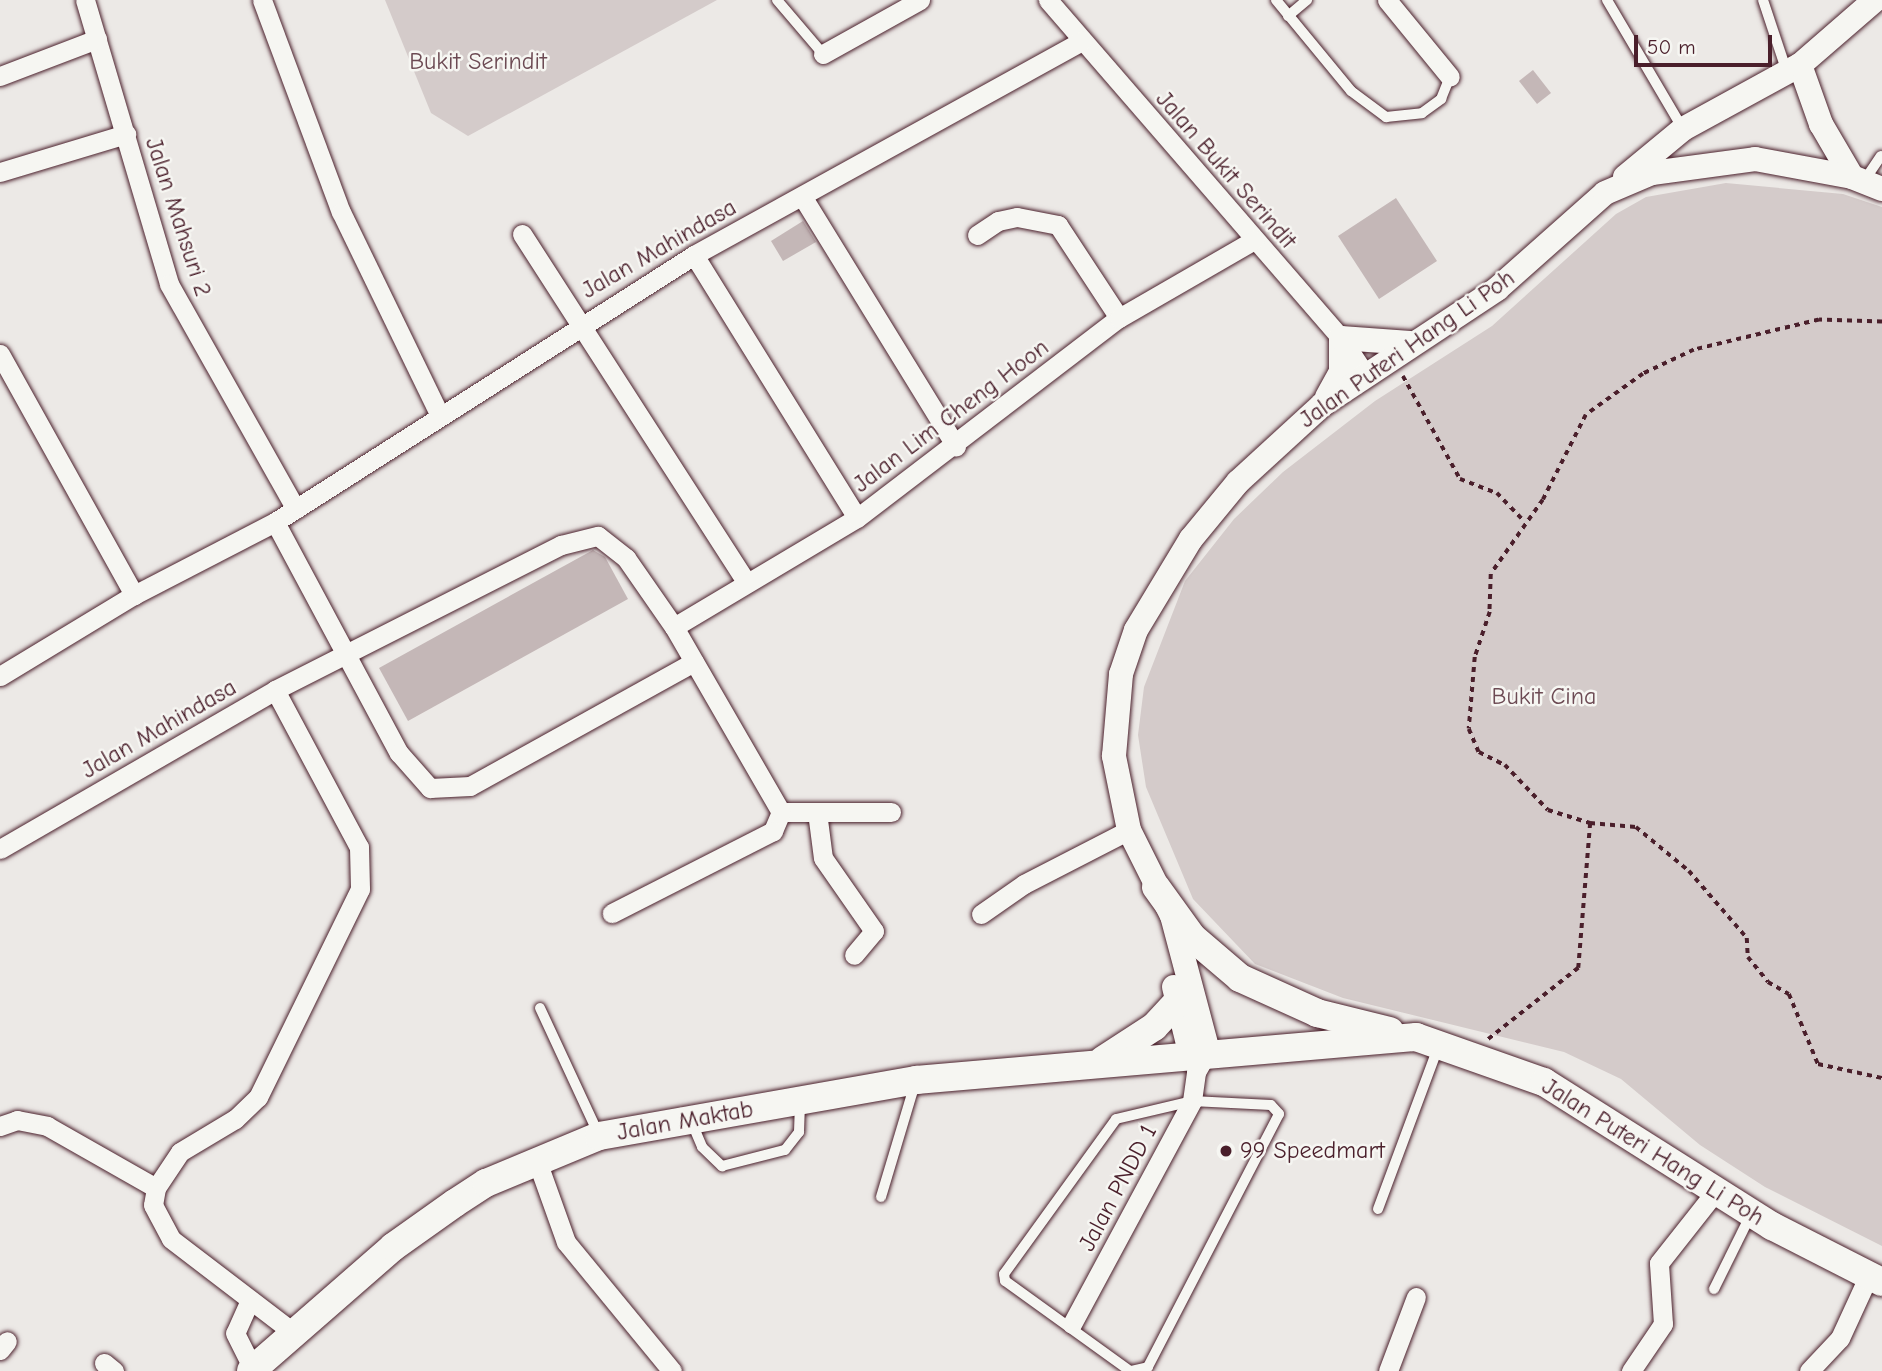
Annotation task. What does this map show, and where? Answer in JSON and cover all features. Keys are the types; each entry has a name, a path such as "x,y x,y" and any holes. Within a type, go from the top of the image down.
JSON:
{"main road":[{"path":"1156,887 1192,937 1240,978 1317,1013 1427,1041"},
{"path":"1098,1063 1154,1027 1177,1002"},
{"name":"Jalan Puteri Hang Li Poh","path":"1198,1059 1427,1041 1470,1053 1585,1104 1751,1214 1875,1278"},
{"name":"Jalan Maktab","path":"252,1370 424,1224 486,1183 599,1136 916,1080 1098,1063 1198,1059"}],"street":[{"name":"Jalan Mahsuri 2","path":"85,0 169,284 296,509"},
{"path":"262,0 341,212 439,414"},
{"path":"823,54 920,0"},
{"name":"Jalan Bukit Serindit","path":"1048,0 1341,338 1364,374"},
{"path":"1387,0 1450,77"},
{"path":"1605,193 1684,129 1794,69 1875,0"},
{"path":"0,76 97,39"},
{"name":"Jalan Mahindasa","path":"0,676 134,595 275,523 578,324 694,255 1082,41"},
{"path":"1794,69 1821,124 1866,182"},
{"path":"0,172 126,134"},
{"name":"Jalan Puteri Hang Li Poh","path":"1198,1059 1172,916 1129,830 1114,756 1121,674 1136,630 1191,539 1238,482 1322,405 1410,343 1497,289 1605,193 1652,173 1704,162 1755,159 1866,182"},
{"path":"802,196 956,446"},
{"path":"977,235 998,221 1017,217 1058,225 1119,318"},
{"path":"522,234 747,583"},
{"name":"Jalan Lim Cheng Hoon","path":"674,627 857,517 956,446 1119,318 1254,240"},
{"path":"694,255 857,517"},
{"path":"1322,405 1341,372 1341,338 1410,343"},
{"path":"0,354 134,595"},
{"path":"275,523 344,654 415,775 430,788 449,790 470,786 694,662"},
{"name":"Jalan Mahindasa","path":"0,849 275,690 580,537 598,536 614,544 674,627 781,812"},
{"path":"275,690 359,846 360,889 258,1097 235,1119 180,1152 156,1188 158,1223 171,1239 294,1333"},
{"path":"612,914 773,831 781,812 891,811"},
{"path":"817,812 823,858 874,932 854,955"},
{"path":"981,914 1024,884 1129,830"},
{"name":"Jalan Puteri Hang Li Poh","path":"1156,887 1177,1002 1198,1059"},
{"name":"Jalan PNDD 1","path":"1072,1324 1192,1101 1198,1059"},
{"path":"0,1126 16,1120 47,1126 156,1188"},
{"path":"537,1161 566,1241 672,1371"},
{"path":"1630,1371 1662,1324 1659,1263 1715,1192"},
{"path":"1809,1371 1840,1338 1875,1278"},
{"path":"1388,1371 1416,1297"},
{"path":"250,1300 235,1333 252,1370"}],"lane":[{"path":"778,0 823,54"},
{"path":"1276,0 1351,91 1386,117 1422,113 1441,99 1450,77"},
{"path":"1288,16 1307,0"},
{"path":"1608,0 1684,129"},
{"path":"1763,0 1794,69"},
{"path":"1866,182 1881,156"},
{"path":"540,1008 599,1136"},
{"path":"1378,1209 1427,1041"},
{"path":"881,1197 916,1080"},
{"path":"691,1119 702,1147 722,1166 793,1144 800,1100"},
{"path":"1192,1101 1271,1105 1279,1114 1147,1367 1130,1371 1072,1324 1005,1281 1004,1274 1116,1119 1192,1101"},
{"path":"1714,1289 1751,1214"}],"path":[{"path":"1882,322 1819,320 1742,336 1643,374 1586,415 1543,500 1491,574 1490,612 1475,657 1469,729 1479,752 1506,765 1548,810 1590,823 1636,827 1689,871 1747,938 1748,957 1768,982 1789,994 1818,1064 1882,1078"},
{"path":"1388,359 1415,392 1460,479 1497,493 1525,522"},
{"path":"1470,1053 1578,968 1590,823"}],"green space":[{"name":"Bukit Serindit","path":"385,0 717,0 468,136 431,113"},
{"name":"Bukit Cina","path":"1726,183 1843,194 1882,207 1882,1246 1765,1187 1700,1145 1621,1079 1564,1052 1343,998 1255,964 1193,899 1146,787 1138,735 1144,687 1185,581 1234,519 1283,472 1375,401 1492,326 1616,214 1646,197"}],"building":[{"path":"1533,70 1551,93 1537,104 1519,81"},
{"path":"1396,198 1437,261 1379,299 1338,236"},
{"path":"803,221 816,242 783,261 771,241"},
{"path":"593,550 605,557 628,599 408,721 379,668"}],"place":[{"name":"99 Speedmart","path":"1226,1151"}]}
